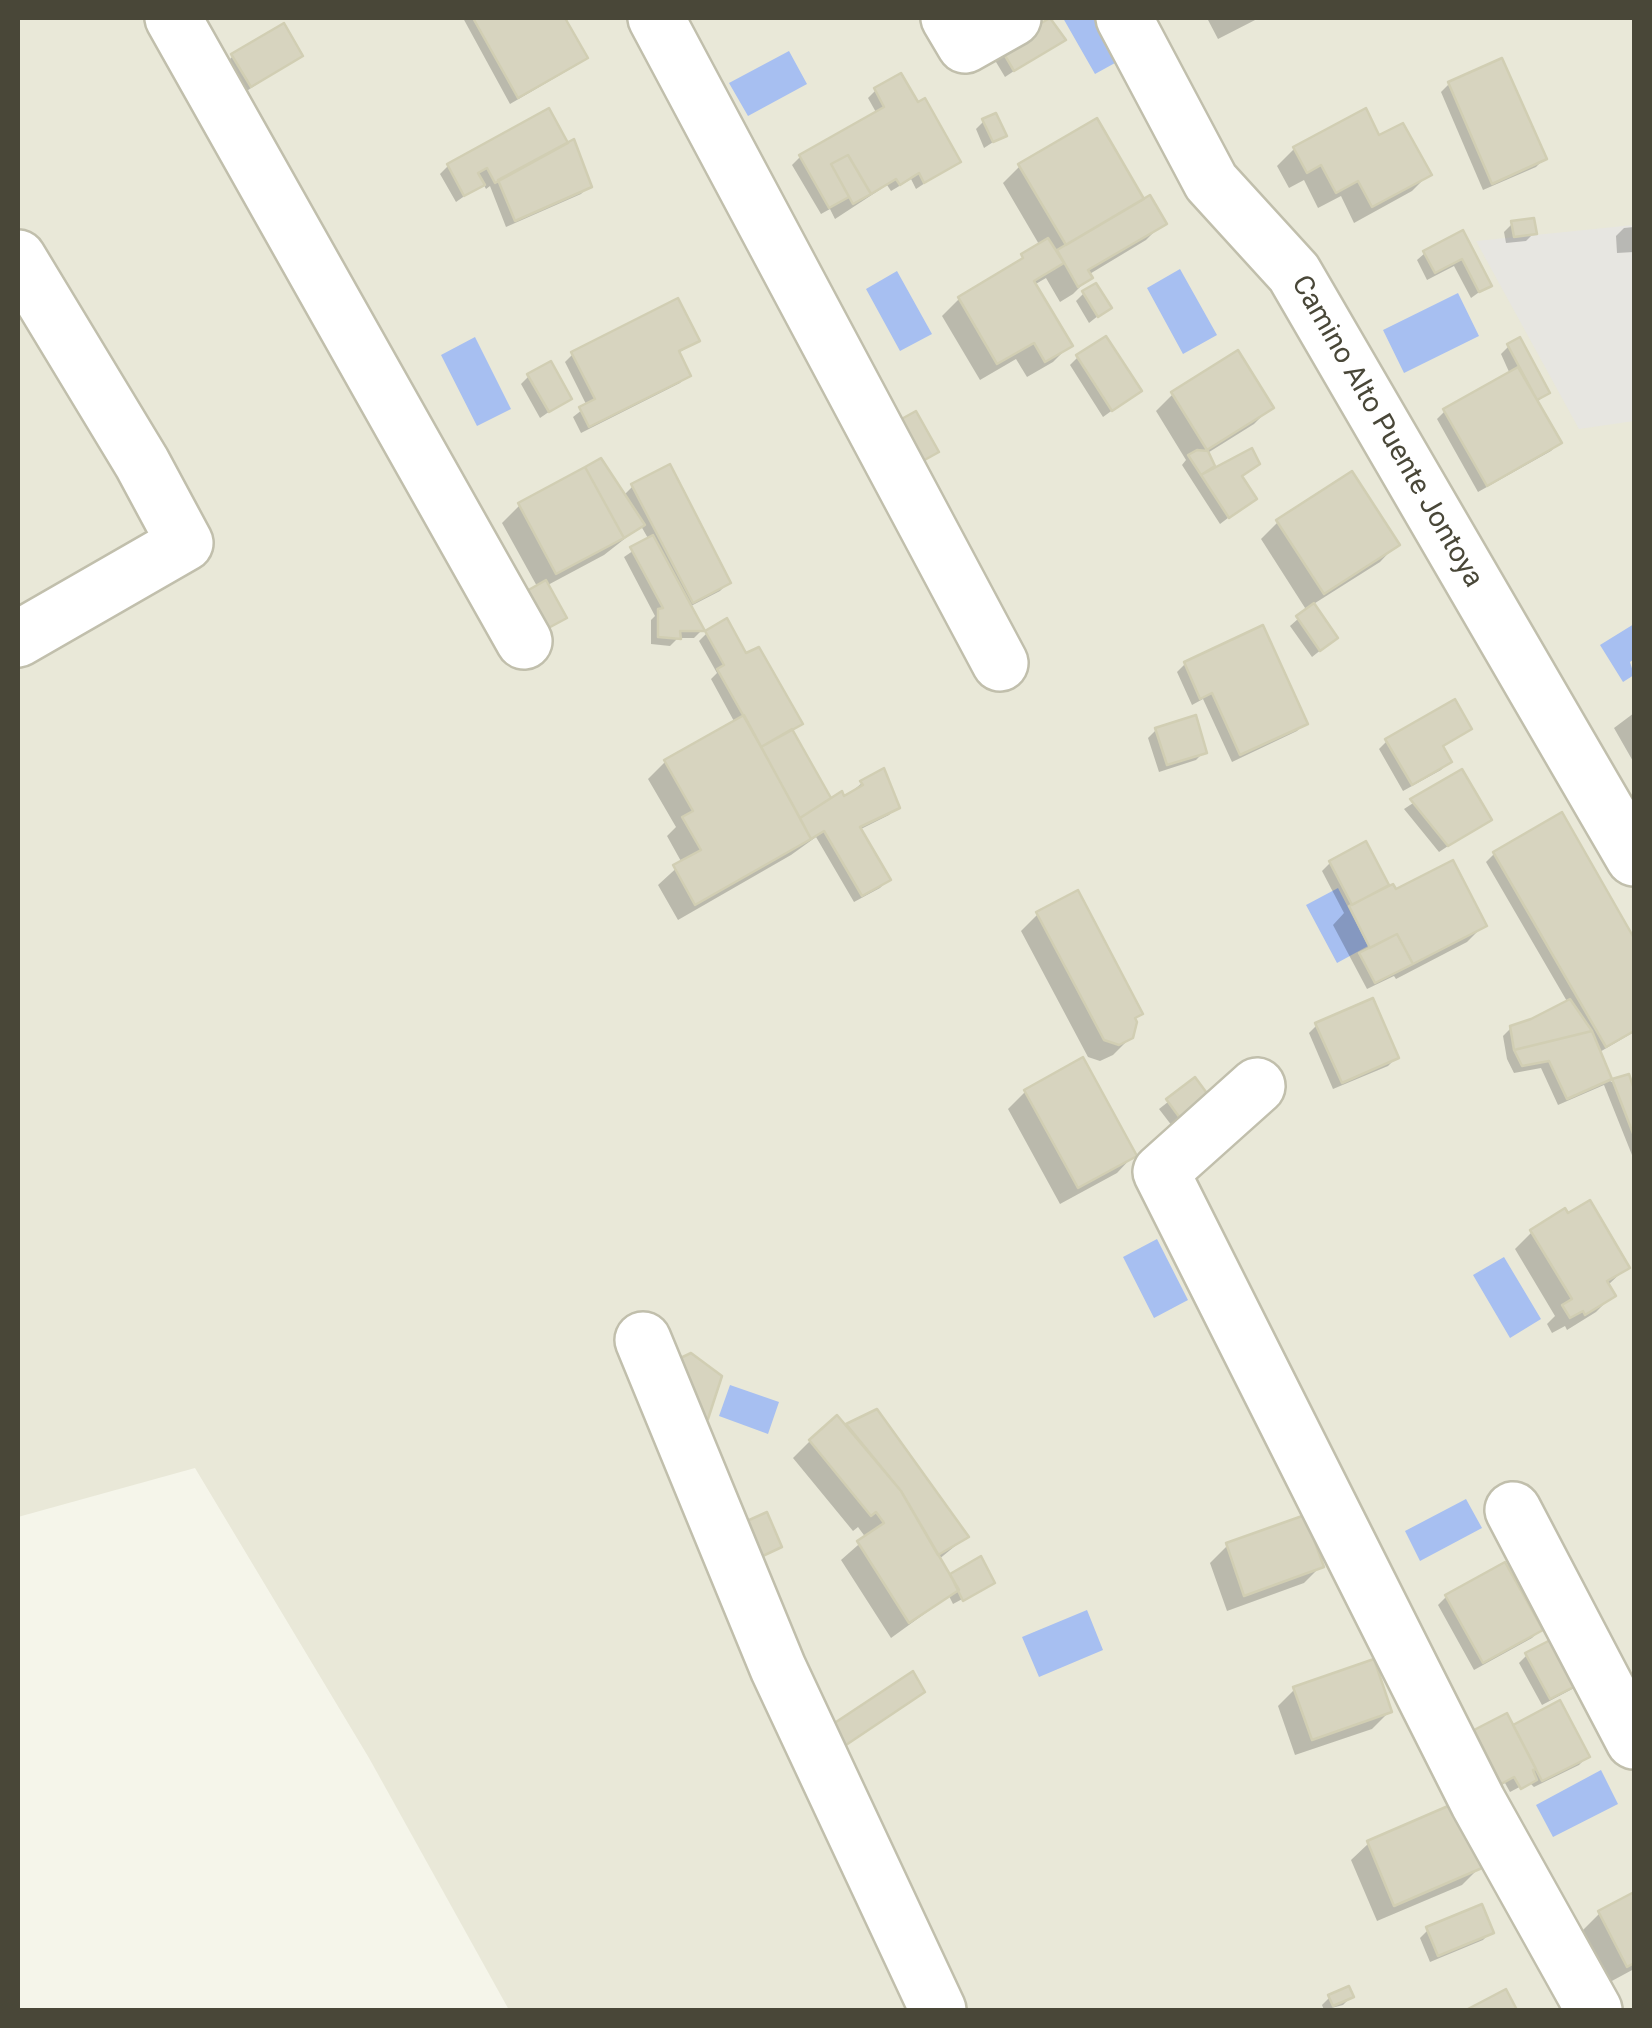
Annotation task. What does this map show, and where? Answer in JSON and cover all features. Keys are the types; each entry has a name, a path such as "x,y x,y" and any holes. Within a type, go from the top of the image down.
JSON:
{"street":[{"path":"174,18 524,641"},
{"path":"656,18 1000,664"},
{"path":"948,18 965,45 1013,18"},
{"name":"Camino Alto Puente Jontoya","path":"1124,18 1211,182 1294,273 1634,858"},
{"path":"18,258 142,463 185,543 18,639"},
{"path":"1257,1086 1161,1172 1478,1802 1594,2010"},
{"path":"643,1340 778,1668 938,2010"},
{"path":"1513,1510 1634,1741"}],"shaded area":[{"path":"18,18 1634,18 1634,2010 509,2010 369,1758 195,1468 18,1517"},
{"path":"1634,225 1634,421 1579,429 1476,241"}],"water":[{"path":"1063,18 1101,18 1124,58 1095,74"},
{"path":"789,51 807,84 748,116 729,83"},
{"path":"1180,269 1217,335 1183,354 1147,288"},
{"path":"897,271 932,334 900,351 866,289"},
{"path":"1458,293 1479,336 1404,373 1383,330"},
{"path":"475,337 511,409 477,426 441,355"},
{"path":"1634,624 1634,659 1630,662 1634,675 1623,682 1600,645"},
{"path":"1338,888 1368,946 1337,963 1306,905"},
{"path":"1157,1239 1188,1300 1154,1318 1123,1257"},
{"path":"1504,1257 1541,1319 1510,1338 1473,1275"},
{"path":"730,1385 779,1402 768,1434 719,1416"},
{"path":"1466,1499 1482,1528 1420,1561 1405,1531"},
{"path":"1087,1610 1103,1650 1039,1677 1022,1637"},
{"path":"1601,1770 1618,1804 1553,1837 1536,1805"}],"building":[{"path":"473,18 565,18 588,58 518,98"},
{"path":"1050,18 1066,40 1014,71 1000,47"},
{"path":"284,23 303,56 251,87 231,54"},
{"path":"1502,58 1547,159 1492,184 1448,82"},
{"path":"901,73 918,102 925,98 961,162 924,183 919,173 900,185 896,179 871,194 848,155 831,164 849,197 829,208 799,155 884,107 874,88"},
{"path":"549,108 568,143 495,183 487,168 478,173 485,185 464,196 447,164"},
{"path":"1366,108 1379,135 1403,123 1432,175 1372,207 1358,181 1336,193 1321,165 1307,173 1293,147"},
{"path":"996,113 1007,136 993,142 982,119"},
{"path":"1097,118 1144,199 1066,245 1018,164"},
{"path":"574,139 592,187 515,221 498,180"},
{"path":"848,155 871,194 853,204 831,164"},
{"path":"1150,195 1167,224 1088,270 1093,278 1078,287 1057,250"},
{"path":"1534,218 1537,234 1514,237 1511,221"},
{"path":"1463,230 1492,286 1479,292 1462,259 1435,273 1423,251"},
{"path":"1048,238 1064,263 1034,281 1073,346 1045,362 1034,343 997,364 958,297 1023,258 1021,254"},
{"path":"1096,283 1112,308 1098,317 1082,291"},
{"path":"678,298 700,341 679,351 691,376 589,427 579,407 595,399 571,352"},
{"path":"1106,336 1142,391 1112,411 1076,355"},
{"path":"1520,337 1550,393 1537,400 1507,344"},
{"path":"1238,350 1274,408 1207,450 1171,392"},
{"path":"551,361 572,399 549,412 527,374"},
{"path":"1518,367 1562,443 1487,486 1443,409"},
{"path":"916,411 939,452 910,468 887,427"},
{"path":"1252,448 1260,464 1242,476 1257,499 1229,518 1201,475"},
{"path":"1197,450 1208,451 1215,466 1201,475 1188,455"},
{"path":"601,458 645,525 624,538 585,467"},
{"path":"670,464 731,583 693,603 631,484"},
{"path":"585,467 624,538 556,574 518,503"},
{"path":"1352,471 1400,545 1324,594 1276,520"},
{"path":"653,535 705,631 680,631 681,639 658,637 658,609 663,608 630,547"},
{"path":"546,580 567,618 539,633 518,596"},
{"path":"1314,603 1338,638 1320,651 1296,616"},
{"path":"727,618 746,653 759,647 803,724 761,747 717,669 724,665 705,631"},
{"path":"1263,625 1308,724 1240,755 1212,693 1200,699 1184,662"},
{"path":"1455,699 1472,729 1443,746 1452,762 1412,785 1385,739"},
{"path":"744,715 811,839 695,905 673,865 701,850 682,817 693,811 664,760"},
{"path":"1196,715 1207,753 1167,765 1155,728"},
{"path":"792,729 831,798 800,818 761,747"},
{"path":"884,768 900,808 860,827 891,880 862,896 824,831 811,839 800,818 842,791 844,796 863,785 860,781"},
{"path":"1462,769 1492,820 1448,846 1410,799"},
{"path":"1562,812 1634,938 1634,1031 1606,1047 1493,852"},
{"path":"1366,841 1389,885 1352,905 1329,861"},
{"path":"1453,860 1487,926 1413,964 1397,934 1370,948 1349,906 1393,884 1396,889"},
{"path":"1078,890 1143,1014 1135,1018 1133,1038 1119,1045 1104,1040 1036,912"},
{"path":"1397,934 1413,964 1375,983 1359,953"},
{"path":"1373,998 1399,1058 1342,1083 1315,1023"},
{"path":"1570,999 1592,1031 1514,1050 1510,1026"},
{"path":"1592,1031 1612,1079 1567,1099 1549,1061 1522,1066 1514,1050"},
{"path":"1083,1057 1137,1156 1078,1188 1024,1090"},
{"path":"1629,1074 1634,1089 1634,1136 1612,1079"},
{"path":"1195,1077 1217,1107 1188,1129 1166,1099"},
{"path":"1590,1200 1630,1268 1607,1281 1616,1296 1585,1315 1583,1311 1570,1318 1562,1305 1572,1299 1530,1230 1565,1208 1568,1213"},
{"path":"691,1353 722,1376 708,1419 689,1413 672,1362"},
{"path":"877,1409 969,1537 938,1555 901,1491 846,1424"},
{"path":"837,1415 901,1491 959,1590 909,1623 857,1541 884,1523 876,1512 871,1516 809,1440"},
{"path":"767,1512 782,1547 754,1560 738,1525"},
{"path":"1305,1515 1324,1567 1244,1596 1226,1543"},
{"path":"981,1556 995,1583 963,1601 950,1574"},
{"path":"1505,1562 1543,1630 1483,1663 1445,1595"},
{"path":"1564,1633 1589,1679 1550,1699 1525,1653"},
{"path":"1374,1659 1392,1712 1312,1740 1293,1687"},
{"path":"913,1671 925,1692 843,1747 830,1726"},
{"path":"1560,1700 1590,1757 1542,1781 1513,1725"},
{"path":"1507,1713 1536,1769 1533,1770 1537,1780 1521,1789 1514,1777 1501,1784 1474,1730"},
{"path":"1455,1803 1482,1868 1394,1906 1367,1841"},
{"path":"1634,1892 1634,1963 1627,1967 1598,1911"},
{"path":"1482,1904 1494,1933 1438,1956 1426,1927"},
{"path":"1349,1986 1354,1997 1333,2006 1328,1995"},
{"path":"1506,1989 1517,2010 1466,2010"}]}
